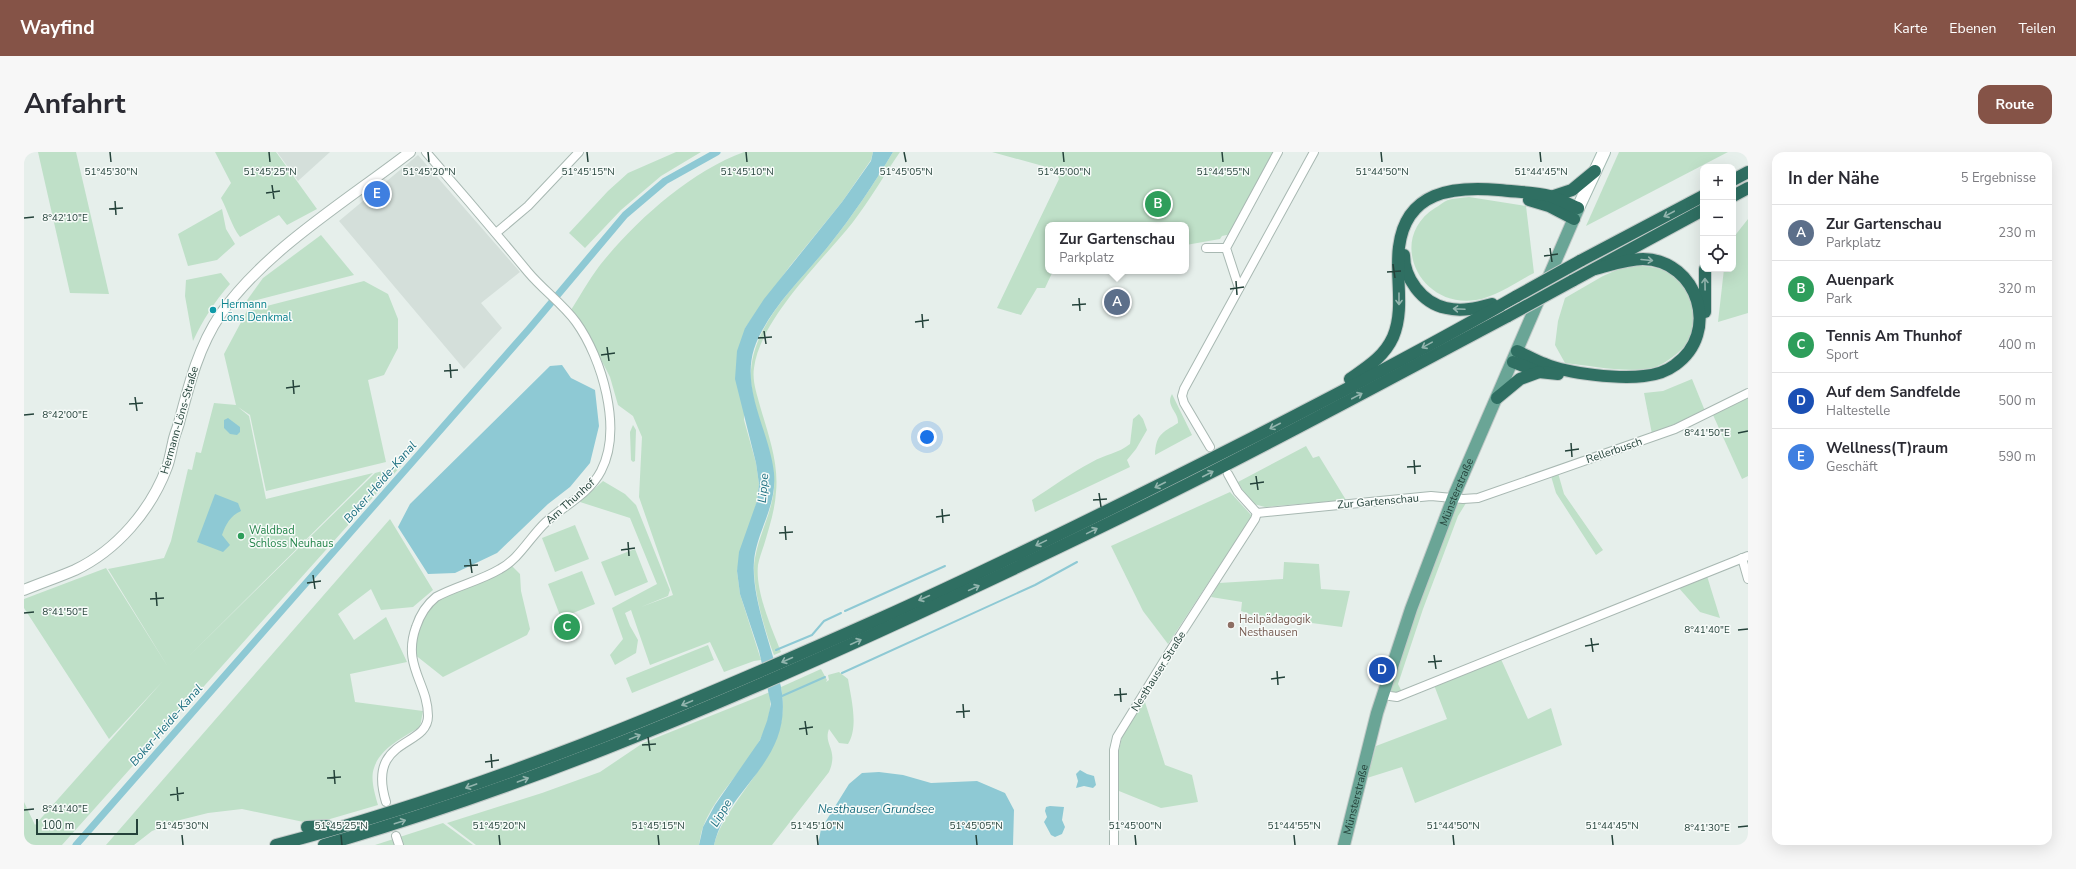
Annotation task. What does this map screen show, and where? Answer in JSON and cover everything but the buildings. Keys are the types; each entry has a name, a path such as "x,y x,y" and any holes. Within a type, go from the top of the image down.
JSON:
{"highway":[{"path":"1310,408 1377,360 1393,337 1399,303 1399,246 1404,226 1420,204 1433,196 1447,191 1473,188 1551,196 1572,190 1595,171"},
{"path":"1736,178 1748,172"},
{"path":"1514,297 1472,309 1446,308 1434,303 1416,289 1404,263 1404,246 1407,229 1422,206 1434,199 1448,194 1473,192 1506,195 1576,214"},
{"path":"1551,196 1576,214"},
{"path":"276,845 356,823 462,789 572,749 723,688 941,591 1120,505 1310,408 1700,198"},
{"path":"324,845 363,834 472,798 592,754 722,701 821,658 1019,567 1201,478 1508,316 1700,212"},
{"path":"1515,356 1570,371 1625,376 1645,376 1661,372 1676,364 1687,355 1699,330 1700,311 1696,295 1689,282 1678,270 1665,264 1643,259 1626,260 1595,269"},
{"path":"1497,398 1520,379 1540,372 1625,380 1645,380 1663,377 1679,369 1690,358 1702,332 1705,309 1705,272"},
{"path":"1515,356 1540,372"},
{"path":"307,827 356,823"},
{"path":"342,845 363,834"}],"main road":[{"name":"Münsterstraße","path":"1344,845 1382,695 1411,609 1453,498 1604,152"}],"street":[{"name":"Hermann-Löns-Straße","path":"24,590 81,566 99,556 130,528 149,503 167,468 184,397 196,361 220,315 261,267 410,152"},
{"name":"Am Thunhof","path":"386,802 381,783 382,772 386,761 398,746 423,728 428,716 411,654 414,631 425,608 436,598 450,590 500,569 512,560 546,522 590,487 602,470 608,446 610,428 609,399 606,386 583,333 561,306 543,290 426,152"},
{"path":"496,233 528,206 579,152"},
{"path":"1239,288 1226,248 1278,152"},
{"path":"1210,447 1184,403 1182,396 1184,389 1314,152"},
{"path":"1206,248 1226,248"},
{"name":"Rellerbusch","path":"1453,498 1478,498 1675,429 1748,392"},
{"path":"1228,474 1238,492 1257,513"},
{"name":"Zur Gartenschau","path":"1257,513 1431,496 1453,498"},
{"name":"Nesthauser Straße","path":"1114,845 1114,769 1117,737 1170,651 1256,519 1257,513"},
{"path":"1382,695 1397,697 1745,557 1748,579"},
{"path":"396,836 399,845"}],"shaded area":[{"path":"277,152 330,152 298,181"},
{"path":"418,155 520,272 481,303 502,328 464,369 339,221"}],"green space":[{"path":"38,152 76,152 109,294 70,293"},
{"path":"215,152 276,152 317,209 287,225 279,215 240,237 234,228 221,198 231,183"},
{"path":"676,152 701,152 661,176 621,210 585,248 569,233 608,191 628,173"},
{"path":"744,152 873,152 871,160 842,202 790,266 745,328 744,420 756,463 759,484 757,501 737,571 740,594 761,660 754,661 724,672 710,642 650,665 631,610 625,613 638,640 636,653 615,665 610,655 623,639 612,608 657,584 630,518 580,502 603,481 625,494 636,505 670,590 668,596 641,607 673,595 639,497 642,437 633,416 618,405 610,377 586,330 571,310 600,265 634,227 686,183 725,160"},
{"path":"893,152 900,152 859,214 794,291 780,311 768,330 759,349 754,368 755,387 772,449 777,481 770,526 758,563 759,586 765,610 781,652 774,655 756,593 754,568 759,540 771,506 774,488 771,459 757,413 751,384 751,370 754,352 770,318 781,302 847,222 871,188"},
{"path":"992,152 1275,152 1231,234 1222,236 1220,239 1189,244 1189,222 1045,222 1045,274 1052,274 1045,288 1037,288 1021,315 997,308 1059,179 1056,171 1061,171"},
{"path":"1619,152 1728,152 1705,164 1700,164 1700,167 1586,226"},
{"path":"1469,197 1526,206 1534,273 1491,296 1476,300 1456,300 1439,294 1425,283 1416,269 1412,253 1413,237 1420,221 1435,208 1448,200"},
{"path":"222,209 226,229 235,244 217,260 188,266 178,234"},
{"path":"1748,219 1748,313 1718,322 1724,272 1736,272 1736,234"},
{"path":"321,235 354,275 245,303 263,278"},
{"path":"1628,265 1661,269 1679,279 1684,285 1692,301 1694,309 1694,326 1691,339 1682,349 1669,359 1652,368 1631,370 1565,363 1555,345 1558,321 1565,298 1603,276"},
{"path":"221,273 230,284 209,311 193,341 185,296 186,280"},
{"path":"364,281 388,294 398,319 398,348 384,375 368,380 386,462 266,491 250,415 238,407 249,416 266,499 373,473 187,658 375,473 401,466 62,845 24,845 24,802 35,825 162,682 109,739 24,608 24,599 106,568 168,667 108,569 164,558 171,541 188,469 192,470 196,452 201,453 214,403 236,405 224,354 247,311"},
{"path":"1692,379 1705,411 1652,434 1644,393 1663,391"},
{"path":"1172,394 1192,435 1155,455 1158,438 1178,423 1178,419 1170,402"},
{"path":"1748,396 1748,476 1742,479 1713,415"},
{"path":"1139,414 1143,419 1147,430 1136,449 1127,460 1130,467 1035,512 1032,500 1084,466 1121,450 1130,444 1133,419"},
{"path":"633,425 636,430 635,461 633,462 631,460 630,432"},
{"path":"1306,446 1313,458 1319,456 1346,500 1265,507 1250,503 1238,482"},
{"path":"1558,473 1564,494 1603,550 1596,555 1556,493 1551,476"},
{"path":"1230,492 1252,516 1168,644 1143,611 1111,546"},
{"path":"1462,502 1466,503 1458,516 1423,609 1398,684 1402,692 1393,693 1391,690 1424,588 1457,505"},
{"path":"390,519 433,590 413,607 381,610 371,589 338,614 354,640 386,617 407,662 350,674 355,702 423,711 420,727 393,744 377,761 373,772 373,786 378,805 313,824 242,809 208,813 180,820 152,831 134,845 106,845"},
{"path":"575,525 589,559 555,572 542,538"},
{"path":"635,549 648,582 615,596 601,562"},
{"path":"1284,562 1319,564 1321,589 1350,591 1342,627 1252,615 1241,611 1242,602 1211,597 1219,583 1283,579"},
{"path":"511,565 520,574 521,591 530,629 527,635 443,677 414,654 420,623 427,611 448,595 488,579"},
{"path":"582,571 595,604 561,618 548,584"},
{"path":"1707,576 1720,618 1700,612 1678,587"},
{"path":"708,645 714,660 632,693 626,678"},
{"path":"1500,657 1528,719 1551,708 1562,745 1415,803 1402,767 1367,778 1376,746 1447,719 1434,685"},
{"path":"821,669 827,680 826,682 829,680 828,675 839,672 848,679 854,721 848,744 839,743 829,729 828,739 832,753 832,764 829,772 772,845 714,845 723,822 770,753 781,722 783,706 781,687"},
{"path":"770,692 770,712 765,730 746,762 711,810 702,829 699,845 476,845 447,823 542,793 600,772 643,743"},
{"path":"1144,699 1165,765 1192,775 1198,802 1161,808 1119,791 1119,750 1122,737"},
{"path":"443,823 473,845 375,845"}],"water":[{"name":"Lippe","path":"873,152 893,152 871,188 847,222 777,307 760,335 754,349 751,364 751,380 771,458 774,473 774,485 770,508 756,550 754,576 759,608 781,687 783,713 778,735 770,754 732,806 721,824 714,845 699,845 703,827 715,805 760,740 771,704 759,651 740,594 737,571 739,552 757,501 759,484 756,463 735,379 737,351 745,328 764,299 842,202 871,161"},
{"path":"562,365 571,378 595,390 599,426 590,463 570,487 548,504 497,553 455,573 428,574 398,527 410,504 550,366"},
{"path":"228,418 240,427 240,432 237,435 230,434 224,428 224,420"},
{"path":"215,494 238,503 241,511 231,518 225,527 222,535 230,545 223,552 197,542"},
{"path":"1080,770 1094,776 1096,785 1093,788 1084,786 1076,788 1078,781 1076,774"},
{"name":"Nesthauser Grundsee","path":"879,772 903,775 931,783 977,781 1005,793 1014,810 1013,845 818,845 821,829 849,784 862,773"},
{"path":"1046,807 1064,807 1062,820 1065,827 1062,834 1055,837 1051,835 1044,822 1047,817 1045,811"}],"waterway":[{"name":"Boker-Heide-Kanal","path":"76,845 529,329 625,215 665,181 717,152"},
{"path":"842,673 1035,585 1077,562"},
{"path":"845,611 945,566"},
{"path":"776,650 812,635 824,621 841,613"},
{"path":"782,696 825,677"}],"place":[{"name":"Wellness(T)raum","path":"377,194"},
{"name":"Auenpark","path":"1158,204"},
{"name":"Zur Gartenschau","path":"1117,302"},
{"name":"Hermann Löns Denkmal","path":"213,310"},
{"name":"Waldbad Schloss Neuhaus","path":"241,536"},
{"name":"Heilpädagogik Nesthausen","path":"1231,625"},
{"name":"Tennis Am Thunhof","path":"567,627"},
{"name":"Auf dem Sandfelde","path":"1382,670"}]}
